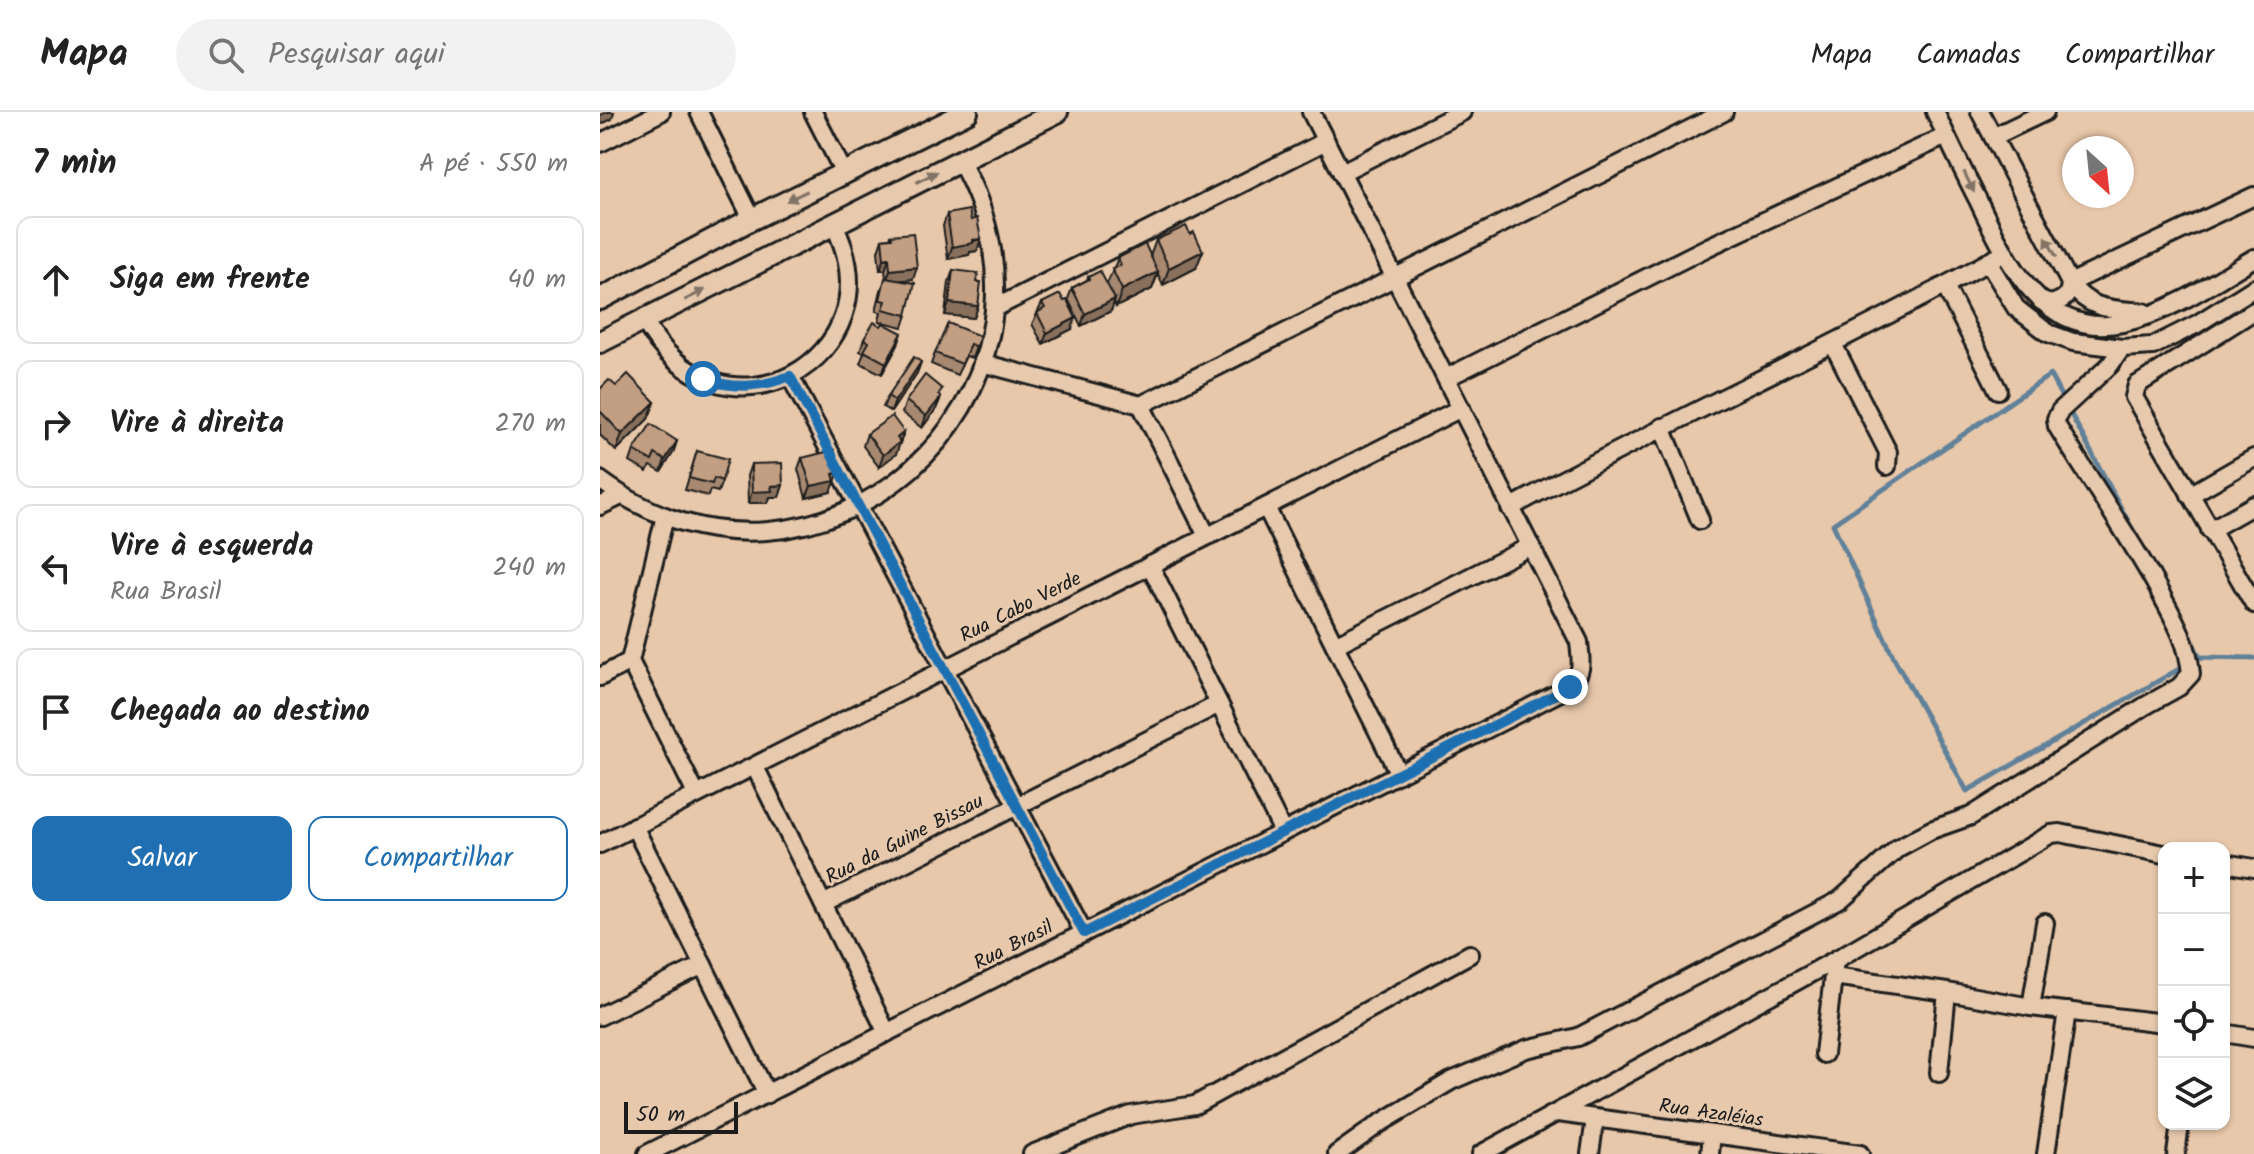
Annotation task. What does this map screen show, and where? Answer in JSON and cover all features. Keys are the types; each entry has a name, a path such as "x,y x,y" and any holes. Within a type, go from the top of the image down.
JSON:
{"street":[{"path":"600,143 661,112"},
{"path":"699,112 752,219"},
{"path":"813,112 844,173"},
{"path":"600,299 967,112"},
{"path":"600,342 1057,112"},
{"path":"1311,112 1531,546 1335,645"},
{"path":"1342,172 1462,112"},
{"path":"982,363 1141,405 1724,112"},
{"path":"1935,112 2004,255 2039,300 2060,314 2081,322 2105,325 2124,323 2182,301 2254,258"},
{"path":"1980,112 2079,295 2090,303 2108,309 2154,313"},
{"path":"1993,137 2045,112"},
{"path":"1446,378 1708,247 1946,136"},
{"path":"995,308 1326,141"},
{"path":"600,480 621,496 665,516 697,526 738,531 780,530 821,521 859,506 895,483 927,456 953,423 974,387 988,347 995,308 995,264 987,223 973,184 960,161"},
{"path":"2070,283 2254,196"},
{"path":"644,320 667,354 687,371 703,379 720,384 756,386 790,376 806,366 831,340 846,308 849,272 846,254 834,225"},
{"path":"1510,508 1662,427 1833,344 2004,255"},
{"path":"1988,262 2016,308 2048,333 2073,342 2122,348 2153,346 2197,324 2254,288"},
{"path":"2039,300 2051,304 2062,301 2069,293 2070,283"},
{"path":"1945,286 1998,390"},
{"path":"2254,311 2137,385 2134,397 2254,604"},
{"path":"1833,344 1888,452 1887,466"},
{"path":"1337,1154 1379,1124 1451,1081 1526,1049 1578,1037 1840,900 1898,848 1931,830 1971,816 2179,687 2191,674 2189,652 2180,631 2138,553 2057,426 2060,411 2110,365 2122,348"},
{"path":"790,376 1084,933"},
{"path":"1141,405 1207,536"},
{"name":"Rua Cabo Verde","path":"600,844 1461,408"},
{"path":"1662,427 1700,520"},
{"path":"2190,495 2254,458"},
{"path":"600,506 621,496"},
{"path":"2210,530 2254,505"},
{"path":"1266,507 1399,774"},
{"path":"665,516 630,661 696,794"},
{"name":"Rua Brasil","path":"647,1154 1570,687 1579,677 1579,642 1531,546"},
{"path":"1150,565 1283,832"},
{"path":"600,677 630,661"},
{"name":"Rua da Guine Bissau","path":"823,904 1219,704"},
{"path":"755,767 887,1033"},
{"path":"634,826 767,1094"},
{"path":"1481,1154 1649,1061 1834,968 2051,834 2060,833 2158,853"},
{"path":"2230,864 2254,868"},
{"path":"2031,1007 2045,923"},
{"path":"1032,1154 1131,1115 1195,1105 1470,954"},
{"path":"600,1016 703,965"},
{"path":"1834,968 2031,1007 2158,1022"},
{"path":"1824,1054 1834,968"},
{"path":"1939,1073 1947,992"},
{"path":"2046,1154 2067,1011"},
{"path":"2230,1034 2254,1038"},
{"name":"Rua Azaléias","path":"1558,1113 1860,1154"},
{"path":"1590,1154 1595,1119"},
{"path":"2176,1154 2179,1130"},
{"path":"1710,1154 1712,1134"}],"building":[{"path":"969,210 971,220 977,218 981,239 952,247 947,214"},
{"path":"1186,226 1190,234 1194,232 1203,251 1169,268 1156,240"},
{"path":"913,233 917,267 890,270 889,258 884,259 882,239"},
{"path":"1145,244 1158,272 1122,290 1112,269 1121,265 1118,258"},
{"path":"953,270 978,273 977,282 981,282 978,306 949,303"},
{"path":"1100,271 1115,299 1085,314 1072,288"},
{"path":"885,278 915,283 907,315 883,309 886,301 880,300"},
{"path":"1060,294 1064,301 1067,300 1076,318 1047,333 1037,313 1045,308 1042,303"},
{"path":"874,322 902,333 886,363 864,351 869,342 864,339"},
{"path":"948,323 980,336 976,347 970,344 962,364 935,353"},
{"path":"914,357 921,362 895,401 888,396"},
{"path":"628,374 655,402 622,434 600,411 600,389 609,380 616,386"},
{"path":"925,375 942,389 938,395 941,397 926,416 906,401"},
{"path":"892,416 904,432 897,438 900,442 883,455 867,434"},
{"path":"651,424 677,441 665,460 655,454 652,461 634,450"},
{"path":"834,450 839,472 833,474 835,481 811,486 802,458"},
{"path":"697,451 728,459 722,481 714,478 712,484 689,478"},
{"path":"782,463 783,485 771,486 772,491 752,492 751,464"}],"waterway":[{"path":"2136,536 2050,375 1833,524 1894,658 1967,791 2200,657 2254,658"},
{"path":"2191,640 2200,657"}],"route":[{"path":"703,379 738,387 756,386 790,376 1084,933 1570,687"}]}
